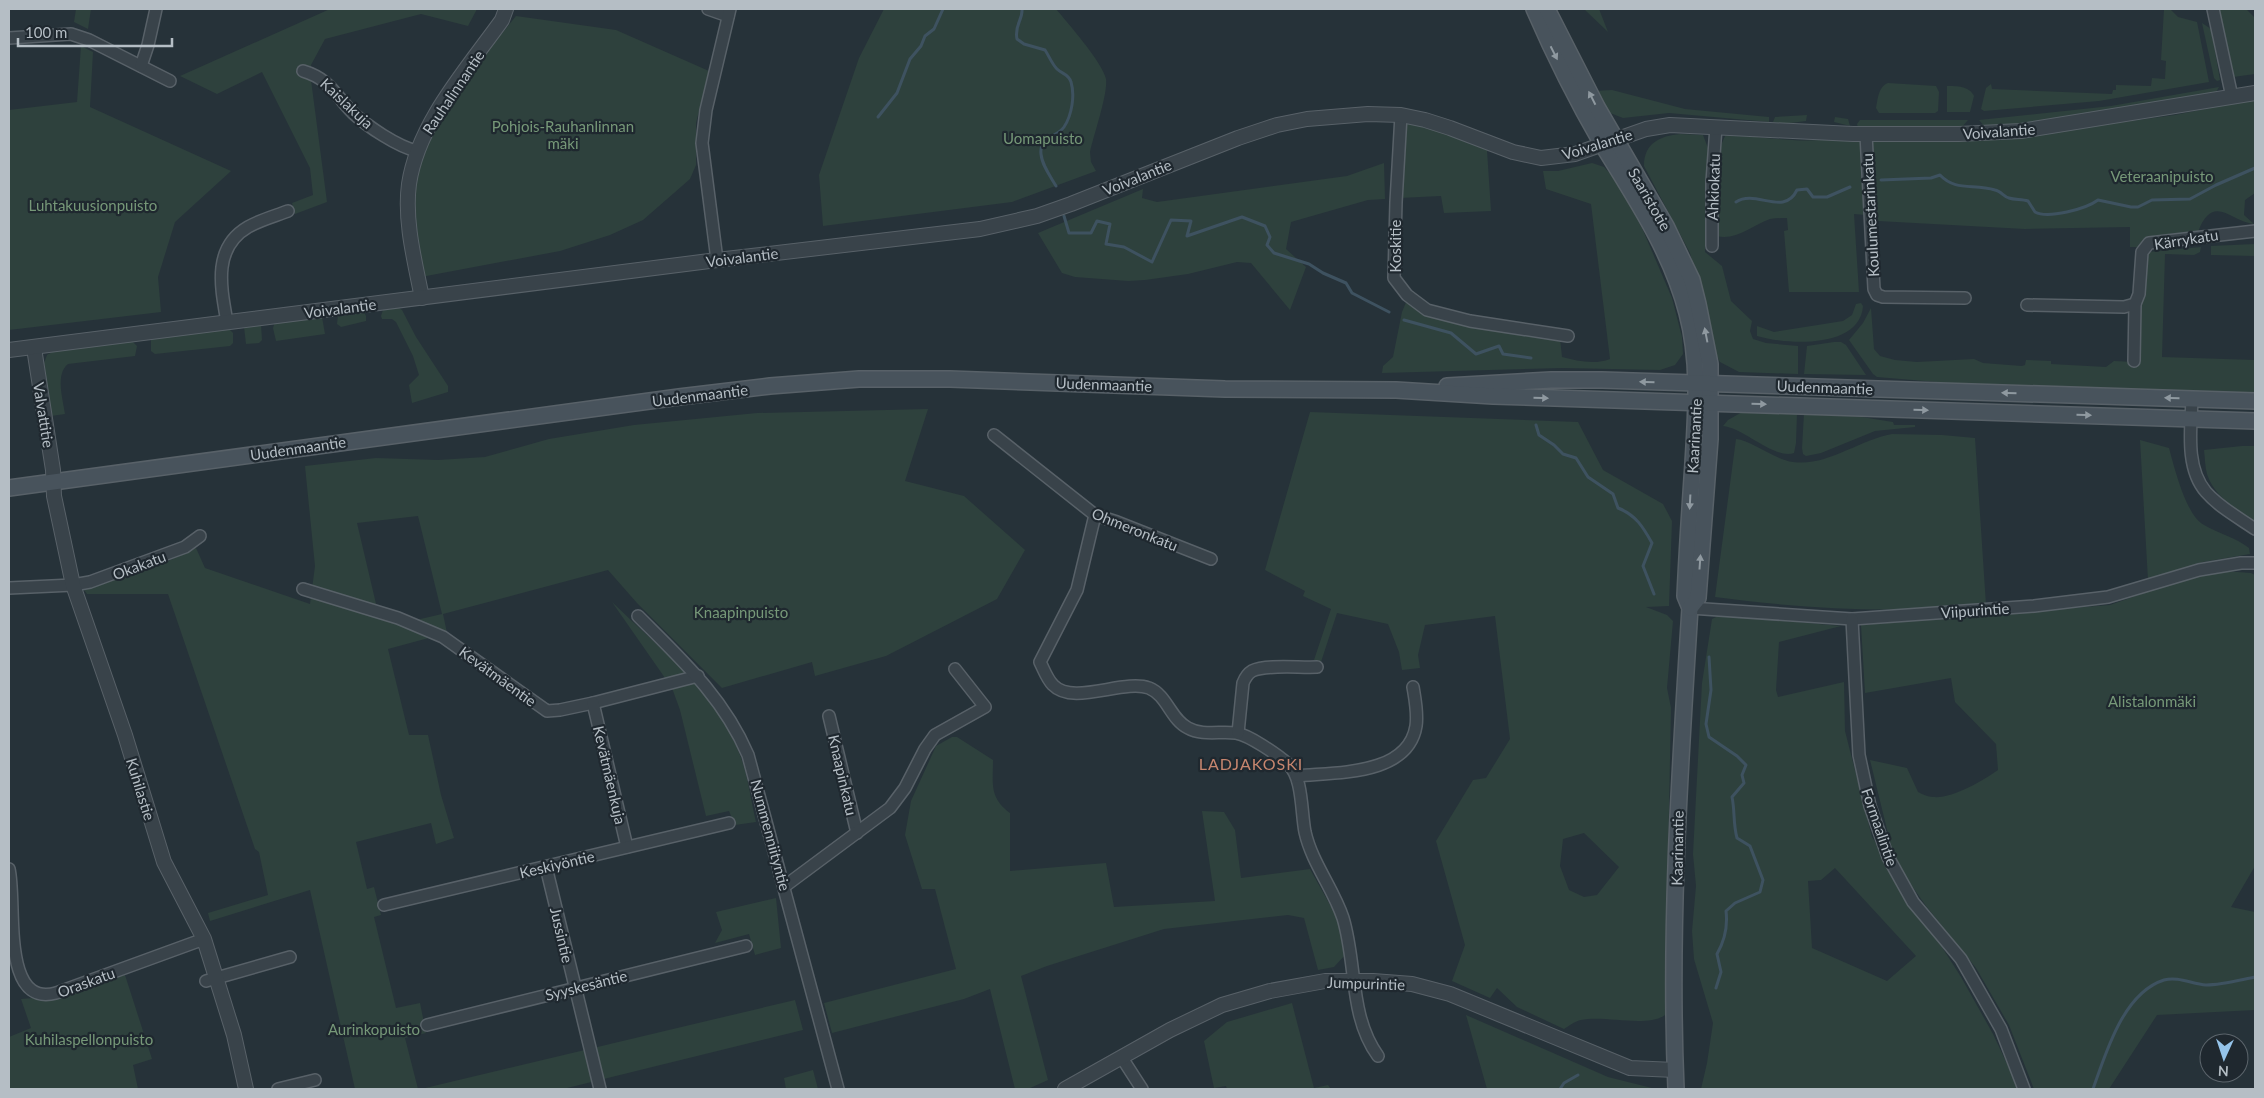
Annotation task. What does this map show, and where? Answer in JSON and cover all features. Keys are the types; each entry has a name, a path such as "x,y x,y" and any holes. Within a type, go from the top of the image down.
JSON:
{"main road":[{"name":"Saaristotie","path":"1534,9 1548,41 1610,142 1666,226 1692,280 1705,331 1710,364 1703,383 1703,402"},
{"name":"Saaristotie","path":"1547,9 1597,106 1610,142"},
{"name":"Uudenmaantie","path":"9,488 679,396 859,379 950,379 1225,389 1396,390 1492,396 2255,421"},
{"name":"Uudenmaantie","path":"1396,390 1551,380 1703,383 2255,401"},
{"name":"Kaarinantie","path":"1676,1089 1677,816 1690,608 1698,598 1710,439 1703,402"}],"street":[{"path":"141,66 156,9"},
{"name":"Rauhalinnantie","path":"422,298 409,218 409,185 417,151 427,126 502,20 506,9"},
{"path":"708,9 729,12 706,110 702,143 717,260"},
{"path":"2213,9 2232,97"},
{"path":"9,38 51,33 71,34 89,40 170,81"},
{"name":"Kaislakuja","path":"303,71 314,74 328,83 349,108 367,124 409,150 417,151"},
{"name":"Voivalantie","path":"9,350 717,260 980,230 1071,204 1211,148 1277,125 1339,116 1401,115 1426,120 1513,152 1532,157 1563,156 1655,127 1716,127 1810,133 1866,134 2021,132 2255,93"},
{"name":"Koskitie","path":"1401,115 1394,278 1407,295 1427,310 1470,321 1568,336"},
{"name":"Ahkiokatu","path":"1712,246 1711,217 1716,127"},
{"name":"Koulumestarinkatu","path":"1866,134 1874,289 1877,295 1883,297 1965,298"},
{"path":"227,322 221,280 221,264 225,251 245,228 288,211"},
{"name":"Kärrykatu","path":"2134,361 2136,304 2139,294 2142,252 2149,243 2255,231"},
{"path":"2027,305 2124,306 2136,304"},
{"name":"Valvattitie","path":"34,348 54,482"},
{"path":"2192,399 2191,452 2196,477 2201,486 2214,500 2255,529"},
{"name":"Ohmeronkatu","path":"994,435 1095,515 1211,559"},
{"name":"Kuhilastie","path":"54,482 54,496 74,585 125,735 164,862 204,940 211,979 234,1035 246,1089"},
{"path":"1095,515 1077,590 1040,662 1054,686 1068,693 1148,688 1156,692 1177,720 1190,730 1238,734 1284,760 1294,770 1297,776 1302,818 1309,846 1343,918 1354,986 1365,1035 1378,1056"},
{"name":"Okakatu","path":"9,588 74,585 103,578 177,550 194,542 200,536"},
{"name":"Viipurintie","path":"1690,608 1852,619 2034,606 2108,597 2199,570 2241,563 2255,563"},
{"name":"Kevätmäentie","path":"303,589 398,618 443,637 547,711 593,703 698,676"},
{"name":"Nummenniityntie","path":"638,616 698,676 734,724 748,755 838,1089"},
{"name":"Formaalintie","path":"1852,619 1858,755 1870,806 1888,857 1913,902 1961,959 2001,1029 2024,1089"},
{"path":"1238,734 1243,683 1246,676 1253,670 1262,668 1317,667"},
{"path":"784,886 886,812 898,800 935,735 985,707 955,669"},
{"path":"1297,776 1367,768 1396,757 1414,734 1416,716 1414,687"},
{"name":"Kevätmäenkuja","path":"593,703 627,847"},
{"name":"Knaapinkatu","path":"829,716 857,833"},
{"name":"Keskiyöntie","path":"384,905 729,823"},
{"name":"Jussintie","path":"546,867 600,1089"},
{"name":"Oraskatu","path":"9,869 12,890 10,939 12,954 24,985 35,994 56,993 204,940"},
{"name":"Syyskesäntie","path":"427,1025 746,946"},
{"path":"211,979 290,957"},
{"name":"Jumpurintie","path":"1065,1089 1194,1018 1246,997 1297,985 1325,981 1354,986 1412,984 1450,994 1630,1068 1675,1070"},
{"path":"1122,1058 1142,1089"},
{"path":"278,1089 316,1080"}],"green space":[{"path":"76,9 91,9 88,29 74,22"},
{"path":"330,9 477,9 468,26 421,14 325,39 311,65 311,80 327,202 295,214 292,203 313,195 310,168 262,72 217,94 180,76"},
{"name":"Uomapuisto","path":"884,9 1056,9 1092,53 1106,79 1103,104 1090,152 1091,162 1096,171 1012,202 823,226 819,175 859,58"},
{"path":"1584,9 1599,9 1608,32"},
{"path":"2164,9 2170,9 2178,17 2197,22 2209,82 2099,101 1984,111 1981,109 1986,88 1991,84 1992,89 2112,94 2113,90 2116,90 2116,85 2151,86 2152,78 2165,79 2166,61 2161,60"},
{"path":"2218,9 2246,9 2255,18 2255,74 2233,77"},
{"name":"Pohjois-Rauhanlinnan mäki","path":"516,16 616,30 709,71 696,123 696,165 690,179 643,220 610,235 560,251 421,277 409,218 427,126"},
{"path":"2202,23 2211,29 2220,80 2217,81 2214,78"},
{"name":"Luhtakuusionpuisto","path":"81,46 93,52 90,107 231,171 175,222 158,277 161,312 9,330 9,110 77,102"},
{"path":"1888,83 1936,86 1939,92 1938,111 1935,113 1879,113 1876,108 1879,94 1882,87"},
{"path":"1947,86 1962,87 1972,93 1974,96 1970,112 1947,112"},
{"path":"2219,87 2215,94 2050,123 1985,127 1979,120 2111,106"},
{"path":"1612,90 1685,109 1769,117 1769,122 1669,113 1623,118 1610,113 1595,91"},
{"name":"Veteraanipuisto","path":"2255,99 2255,193 2245,200 2244,215 2254,224 2216,211 2204,220 2198,232 2159,236 2152,238 2140,247 2130,247 2130,227 2025,229 1878,221 1866,215 1854,214 1859,292 1789,292 1784,231 1788,230 1787,218 1770,219 1744,232 1724,237 1717,236 1717,160 1725,136 1822,140 1836,138 2043,133 2175,115"},
{"path":"1807,115 1806,121 1783,124 1773,122 1775,117"},
{"path":"1835,117 1848,119 1850,126 1834,122"},
{"path":"1860,120 1968,120 1961,128 1858,128 1857,124"},
{"path":"1405,123 1425,126 1487,150 1491,211 1444,213 1441,196 1399,198"},
{"path":"1680,134 1703,135 1708,148 1705,252 1722,266 1731,301 1752,321 1750,331 1753,339 1766,343 1798,346 1798,374 1739,372 1720,362 1715,352 1690,253 1644,166 1647,152 1654,142"},
{"path":"1384,163 1385,199 1368,200 1291,222 1286,249 1306,267 1290,310 1251,263 1237,262 1188,274 1145,280 1128,281 1075,277 1062,273 1038,233 1143,189 1142,198 1157,202 1347,176"},
{"path":"1592,163 1604,167 1615,179 1642,228 1672,298 1682,337 1683,354 1675,365 1660,370 1563,368 1382,373 1383,366 1393,357 1402,312 1407,300 1560,338 1562,357 1592,362 1610,359 1591,204 1546,189 1543,171 1558,171"},
{"path":"2255,244 2255,256 2211,255 2211,246"},
{"path":"2201,247 2200,252 2194,255 2165,254 2162,357 2255,360 2255,393 1960,384 1877,377 1849,340 1863,323 1871,308 1874,349 1880,356 1895,360 1917,362 1974,359 1983,363 2022,366 2025,365 2026,360 2051,361 2051,364 2106,367 2114,361 2134,362 2148,252"},
{"path":"1861,303 1863,306 1859,320 1849,330 1836,337 1803,342 1757,336 1757,326 1774,332 1843,321 1852,315 1856,304"},
{"path":"399,308 448,386 448,392 412,403 409,385 419,375 413,356 396,322 392,319 382,319 381,316 383,310"},
{"path":"364,312 366,321 341,327 337,324 338,315"},
{"path":"322,317 325,334 276,341 273,328 275,322"},
{"path":"261,324 262,340 259,343 246,344 244,327"},
{"path":"229,329 233,333 233,343 230,346 155,354 151,351 151,339 155,337"},
{"path":"131,340 137,346 135,356 68,364 64,368 61,380 65,414 51,416 44,363 47,355 52,352"},
{"path":"1841,342 1846,345 1866,375 1804,374 1807,346"},
{"path":"928,409 905,481 964,496 1025,550 997,599 886,656 815,676 812,662 722,688 637,603 608,570 443,614 447,633 388,649 409,735 428,735 441,795 454,838 436,844 431,823 356,842 367,889 374,887 381,915 374,917 396,1008 420,1003 426,1033 405,1038 418,1089 355,1089 310,890 210,921 208,913 268,895 259,852 255,849 168,594 87,594 82,587 141,572 196,548 205,568 310,604 315,566 305,466 376,458 438,460 485,457 549,439 634,425 757,413","holes":["418,516 442,614 412,621 377,608 357,523"]},
{"path":"1744,411 1797,413 1794,453 1778,452 1740,432 1723,426 1728,420"},
{"path":"1310,412 1578,422 1603,470 1663,504 1672,521 1669,606 1646,607 1667,615 1673,621 1667,688 1671,708 1665,1015 1648,1021 1581,1020 1574,1022 1564,1029 1517,1007 1497,988 1490,998 1452,981 1465,945 1436,841 1473,780 1486,778 1510,739 1495,616 1425,625 1418,655 1420,668 1402,670 1399,652 1388,624 1337,613 1321,662 1314,660 1331,609 1303,596 1305,591 1265,570","holes":["1584,833 1619,867 1597,895 1584,897 1569,890 1560,866 1563,839"]},
{"path":"1804,413 1849,415 1893,422 1894,425 1915,425 1915,427 1875,431 1821,453 1806,456 1803,454 1802,448"},
{"path":"1892,434 1975,438 1986,605 1885,610 1850,609 1782,605 1715,597 1736,439 1785,460 1805,462 1818,461"},
{"path":"2140,440 2169,448 2186,501 2198,520 2204,525 2244,544 2249,548 2250,554 2203,562 2148,580"},
{"path":"2255,446 2255,521 2226,502 2210,482 2207,474 2204,450"},
{"name":"Alistalonmäki","path":"2225,571 2255,575 2255,866 2231,907 2255,912 2255,1010 2157,1015 2109,1089 2034,1089 2009,1025 1976,968 1926,906 1895,862 1870,760 1907,768 1918,792 1933,797 1941,797 1967,788 1998,770 1996,744 1955,702 1951,678 1865,693 1861,625 2110,605 2195,575"},
{"path":"612,602 685,672 730,732 743,763 756,822 735,825 729,811 706,816 680,710 672,688"},
{"path":"1720,615 1841,626 1779,642 1776,690 1778,697 1844,682 1845,731 1872,837 1961,977 1993,1034 2019,1089 1701,1089 1713,1023 1694,959 1692,931 1696,886 1693,854 1702,683 1712,619","holes":["1835,868 1916,956 1887,981 1812,948 1808,881 1821,880"]},
{"path":"952,737 957,737 993,760 995,796 1010,813 1010,871 1106,863 1114,907 1215,901 1202,811 1224,812 1235,830 1241,878 1310,869 1339,921 1345,955 1334,967 1318,970 1304,918 1288,915 1164,929 1021,976 1048,1080 1028,1089 1015,1089 990,989 964,999 832,1033 824,1003 956,969 935,889 922,889 905,835 911,801 936,746"},
{"path":"776,898 781,948 755,955 749,934 715,943 722,930 716,912"},
{"name":"Kuhilaspellonpuisto","path":"125,975 152,1059 133,1065 138,1089 9,1089 9,1037 31,1028 21,999 58,996"},
{"path":"795,1000 803,1030 563,1089 421,1089"},
{"path":"1292,1003 1314,1088 1328,1085 1331,1089 1227,1089 1226,1086 1214,1088 1204,1041 1227,1022"},
{"path":"1466,1015 1608,1077 1656,1089 1487,1089"},
{"path":"813,1070 818,1089 786,1089 784,1078"}],"waterway":[{"path":"878,117 897,93 910,59 921,46 925,36 934,29 943,9"},
{"path":"1022,9 1016,34 1017,39 1024,44 1045,50 1055,67 1069,77 1072,87 1072,105 1067,122 1041,148 1043,162 1056,186"},
{"path":"1881,180 1931,178 1940,175 1952,184 1987,188 2009,198 2028,201 2035,212 2057,214 2085,207 2098,200 2138,207 2152,200 2190,199 2255,168"},
{"path":"1736,202 1752,198 1777,202 1785,201 1791,198 1797,190 1807,189 1813,197 1827,197 1850,187"},
{"path":"1064,216 1069,233 1091,233 1097,221 1110,224 1106,244 1124,247 1152,262 1171,220 1191,221 1187,236 1242,217 1265,226 1270,237 1267,245 1274,253 1309,264 1323,273 1346,283 1352,293 1389,312"},
{"path":"1404,320 1451,333 1476,354 1499,346 1503,354 1531,358"},
{"path":"1536,425 1539,435 1563,454 1576,458 1588,477 1613,494 1618,508 1630,514 1642,527 1652,543 1643,566 1654,594"},
{"path":"1709,657 1711,690 1706,724 1709,737 1737,756 1746,765 1742,775 1744,783 1732,797 1735,828 1737,838 1750,846 1763,880 1760,892 1735,903 1726,911 1725,933 1717,954 1721,972 1716,988"},
{"path":"2093,1089 2110,1042 2118,1026 2137,997 2150,987 2169,979 2206,985 2255,977"},
{"path":"1560,1089 1564,1083 1578,1075"}],"district":[{"name":"LADJAKOSKI","path":"1251,763"}],"park label":[{"name":"Knaapinpuisto","path":"741,612"},
{"name":"Aurinkopuisto","path":"374,1029"}]}
